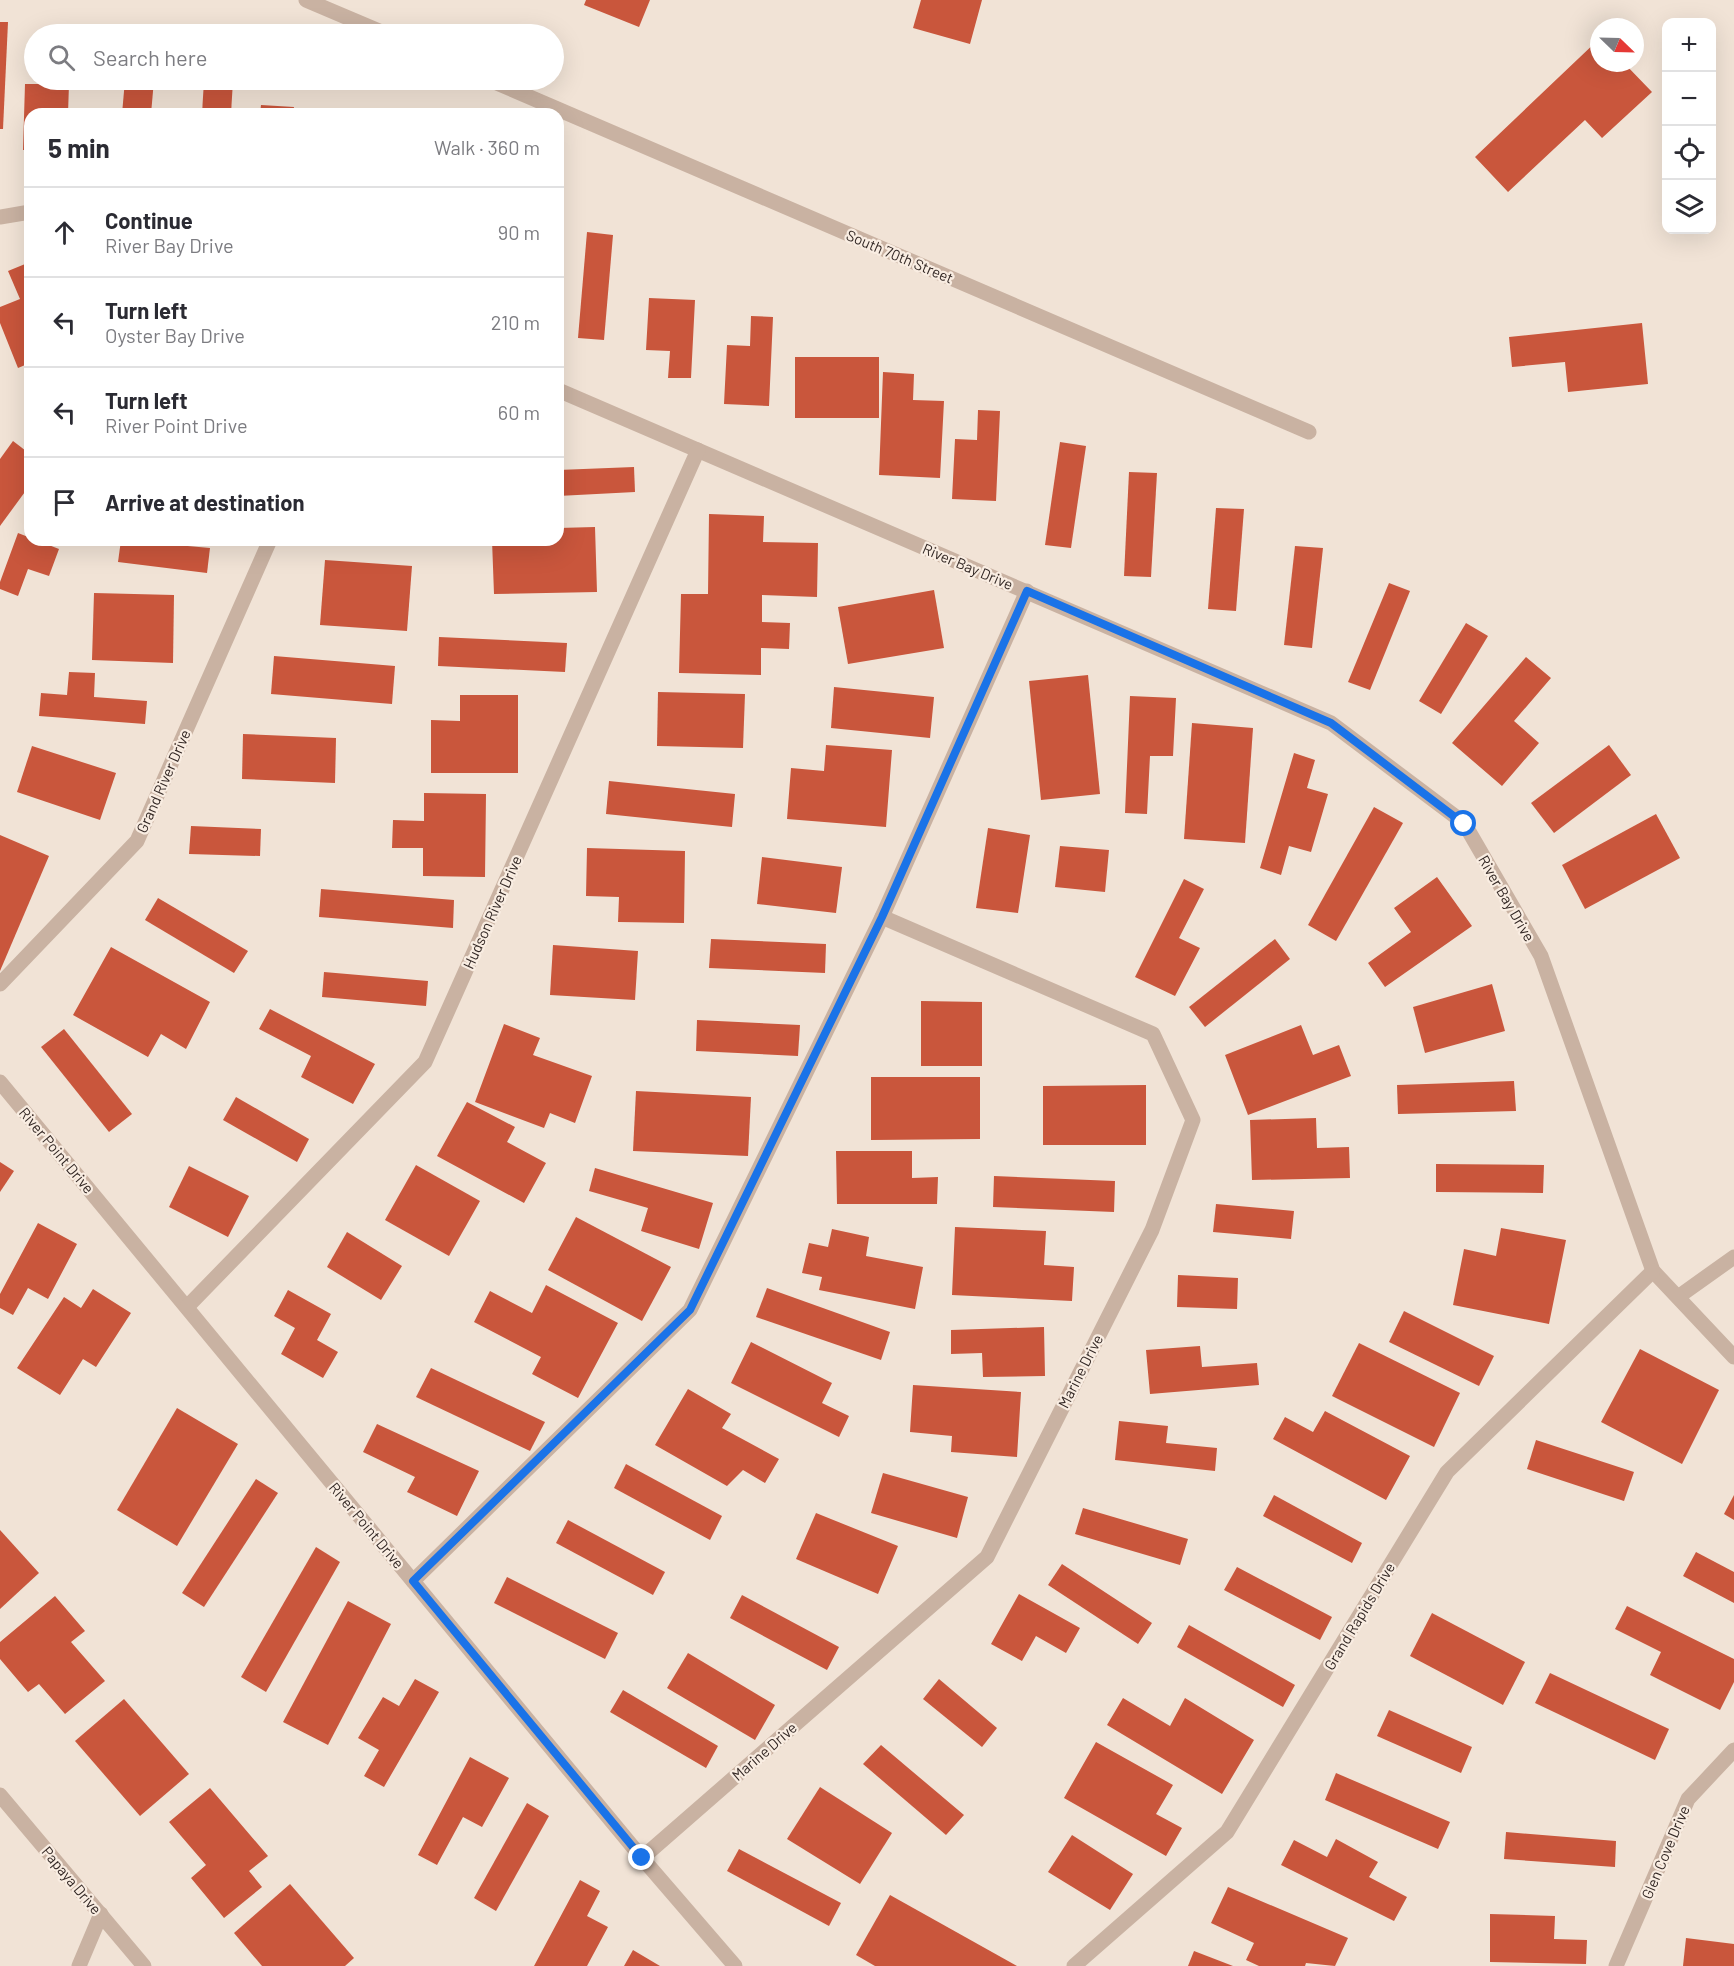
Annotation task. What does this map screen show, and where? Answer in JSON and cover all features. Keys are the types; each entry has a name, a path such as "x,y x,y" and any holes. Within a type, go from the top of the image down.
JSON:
{"street":[{"path":"306,0 362,24"},
{"name":"South 70th Street","path":"513,90 555,108"},
{"name":"South 70th Street","path":"564,112 1309,432"},
{"path":"0,217 24,213"},
{"name":"River Bay Drive","path":"564,393 1331,723 1464,824 1540,956 1653,1271 1734,1357"},
{"name":"Hudson River Drive","path":"187,1307 425,1062 698,450"},
{"name":"Grand River Drive","path":"0,984 137,841 267,546"},
{"path":"413,1581 690,1310 882,917 1027,591"},
{"name":"Marine Drive","path":"642,1858 987,1557 1152,1230 1193,1120 1153,1034 882,917"},
{"name":"River Point Drive","path":"0,1082 642,1858 735,1966"},
{"path":"1678,1297 1734,1257"},
{"name":"Grand Rapids Drive","path":"1074,1966 1227,1832 1447,1472 1653,1271"},
{"name":"Glen Cove Drive","path":"1616,1966 1688,1799 1734,1750"},
{"name":"Papaya Drive","path":"0,1795 144,1966"},
{"path":"79,1966 101,1914"}],"building":[{"path":"586,0 650,0 639,27 584,5"},
{"path":"921,0 982,0 970,44 913,28"},
{"path":"0,22 8,22 3,129 0,129"},
{"path":"1590,48 1590,72 1633,72 1652,92 1602,138 1585,120 1508,192 1475,157"},
{"path":"25,90 69,90 68,108 24,108"},
{"path":"124,90 153,90 152,108 123,108"},
{"path":"203,90 232,90 231,108 202,108"},
{"path":"261,105 294,107 294,108 261,108"},
{"path":"587,232 613,235 604,340 578,338"},
{"path":"24,264 24,366 18,368 0,323 0,307 20,299 8,271"},
{"path":"649,298 695,300 691,378 668,378 670,351 646,350"},
{"path":"751,316 773,317 769,406 724,404 727,345 750,346"},
{"path":"1642,323 1648,384 1568,392 1565,362 1512,367 1509,337"},
{"path":"795,357 879,357 879,418 795,418"},
{"path":"883,372 914,374 913,400 944,401 940,478 879,475"},
{"path":"978,410 1000,411 996,501 952,499 955,439 977,440"},
{"path":"13,441 24,449 24,493 0,526 0,459"},
{"path":"1060,442 1086,446 1071,548 1045,545"},
{"path":"634,467 635,492 564,496 564,470"},
{"path":"1129,472 1157,473 1151,577 1124,576"},
{"path":"1216,508 1244,509 1236,611 1208,609"},
{"path":"709,514 764,516 763,542 818,543 817,597 762,595 762,622 790,623 789,649 761,648 761,675 679,673 681,594 708,594"},
{"path":"595,527 597,592 494,594 492,546 564,546 564,528"},
{"path":"18,533 24,535 24,546 51,546 59,549 49,576 28,569 18,596 0,589 0,582"},
{"path":"120,546 210,548 207,573 118,562"},
{"path":"1295,546 1323,548 1312,648 1284,645"},
{"path":"325,560 412,566 407,631 320,625"},
{"path":"1389,583 1410,591 1370,690 1348,682"},
{"path":"934,590 944,648 848,664 838,607"},
{"path":"94,593 174,595 173,663 92,660"},
{"path":"1466,623 1488,636 1441,714 1419,701"},
{"path":"439,637 567,643 565,672 438,666"},
{"path":"274,656 395,666 392,704 271,694"},
{"path":"1526,657 1551,678 1514,721 1539,743 1502,786 1452,743"},
{"path":"69,672 95,673 94,697 147,701 145,724 39,716 41,693 67,695"},
{"path":"1088,675 1100,794 1041,800 1029,681"},
{"path":"834,687 934,697 930,738 831,728"},
{"path":"658,692 745,694 743,748 657,746"},
{"path":"460,695 518,695 518,773 431,773 431,720 460,721"},
{"path":"1130,696 1176,698 1173,756 1150,756 1147,814 1125,813"},
{"path":"1192,723 1253,728 1245,843 1184,839"},
{"path":"243,734 336,738 335,783 242,779"},
{"path":"826,745 892,750 886,827 787,819 791,768 824,771"},
{"path":"1609,745 1631,775 1554,833 1531,803"},
{"path":"32,746 116,773 100,820 17,792"},
{"path":"1294,753 1315,760 1307,788 1328,794 1311,852 1289,846 1281,875 1260,868"},
{"path":"609,781 735,794 732,827 606,814"},
{"path":"424,793 486,794 485,877 423,876 423,848 392,848 393,820 424,821"},
{"path":"1374,807 1403,823 1336,941 1308,925"},
{"path":"1656,814 1680,858 1585,909 1562,865"},
{"path":"191,826 261,829 260,856 189,854"},
{"path":"988,828 1030,835 1018,913 976,908"},
{"path":"0,835 49,856 0,971"},
{"path":"1060,846 1109,850 1105,892 1055,887"},
{"path":"587,848 685,851 684,923 618,922 619,897 586,896"},
{"path":"762,857 842,867 836,913 757,904"},
{"path":"1437,877 1472,926 1385,987 1368,963 1411,932 1394,908"},
{"path":"1184,879 1204,889 1179,938 1200,948 1175,996 1135,977"},
{"path":"321,889 454,900 453,928 319,917"},
{"path":"158,898 248,951 234,973 145,920"},
{"path":"711,939 826,944 825,973 709,968"},
{"path":"1275,939 1290,959 1205,1027 1189,1007"},
{"path":"553,945 638,951 635,1000 550,995"},
{"path":"111,947 210,1002 186,1049 161,1034 148,1057 73,1015"},
{"path":"324,972 428,981 426,1006 322,997"},
{"path":"1492,984 1505,1031 1425,1053 1413,1007"},
{"path":"921,1001 982,1002 982,1066 921,1066"},
{"path":"270,1009 375,1064 353,1104 301,1077 311,1056 259,1029"},
{"path":"697,1020 800,1025 798,1056 696,1051"},
{"path":"504,1024 540,1038 533,1055 592,1076 575,1123 550,1113 544,1128 475,1102"},
{"path":"1301,1025 1313,1055 1339,1045 1351,1076 1248,1115 1225,1055"},
{"path":"64,1029 132,1114 109,1132 41,1047"},
{"path":"871,1077 980,1077 980,1139 871,1140"},
{"path":"1514,1081 1516,1111 1398,1114 1397,1085"},
{"path":"1146,1085 1146,1145 1043,1145 1043,1086"},
{"path":"636,1091 751,1097 748,1156 633,1151"},
{"path":"236,1097 309,1139 297,1162 223,1120"},
{"path":"467,1102 515,1127 507,1142 546,1163 524,1203 437,1156"},
{"path":"1316,1118 1317,1148 1349,1147 1350,1178 1252,1180 1250,1120"},
{"path":"836,1151 912,1151 912,1178 938,1177 937,1204 837,1204"},
{"path":"0,1162 14,1171 0,1192"},
{"path":"1436,1164 1544,1165 1543,1193 1436,1192"},
{"path":"416,1165 480,1201 449,1256 385,1220"},
{"path":"189,1166 249,1196 228,1237 169,1207"},
{"path":"595,1168 713,1203 699,1249 641,1231 648,1208 589,1191"},
{"path":"994,1176 1115,1181 1114,1212 993,1207"},
{"path":"1216,1204 1294,1211 1291,1239 1213,1232"},
{"path":"576,1217 671,1267 642,1321 548,1270"},
{"path":"38,1223 77,1244 48,1299 28,1288 13,1315 0,1308 0,1294"},
{"path":"955,1227 1046,1231 1044,1265 1074,1267 1072,1301 952,1295"},
{"path":"1501,1228 1566,1240 1549,1324 1453,1305 1464,1249 1496,1256"},
{"path":"832,1229 869,1237 866,1256 923,1267 915,1309 819,1290 822,1277 802,1273 809,1243 828,1247"},
{"path":"347,1232 402,1266 381,1300 327,1267"},
{"path":"1178,1275 1238,1278 1237,1309 1177,1307"},
{"path":"546,1285 618,1323 578,1398 532,1374 541,1357 474,1322 490,1291 532,1313"},
{"path":"767,1288 890,1332 881,1360 756,1317"},
{"path":"93,1289 131,1313 96,1367 83,1359 60,1395 17,1368 64,1297 81,1308"},
{"path":"288,1290 331,1314 317,1340 338,1352 323,1378 281,1354 295,1328 274,1316"},
{"path":"1404,1311 1494,1356 1479,1386 1389,1342"},
{"path":"1044,1327 1045,1376 983,1377 982,1353 951,1354 951,1330"},
{"path":"751,1342 832,1383 822,1403 849,1416 839,1437 731,1383"},
{"path":"1359,1343 1460,1393 1434,1447 1332,1396"},
{"path":"1200,1346 1202,1367 1257,1363 1259,1385 1150,1394 1146,1350"},
{"path":"1640,1349 1719,1390 1682,1464 1601,1422"},
{"path":"431,1368 545,1422 530,1451 416,1397"},
{"path":"913,1385 1021,1392 1017,1457 951,1452 952,1436 910,1432"},
{"path":"688,1389 731,1414 722,1428 779,1459 765,1483 743,1470 727,1486 655,1445"},
{"path":"177,1408 238,1444 177,1546 117,1510"},
{"path":"1325,1411 1410,1456 1386,1500 1273,1439 1285,1417 1313,1432"},
{"path":"1119,1421 1168,1426 1166,1443 1217,1448 1215,1471 1115,1460"},
{"path":"377,1424 479,1471 457,1516 407,1492 415,1477 363,1452"},
{"path":"1536,1440 1634,1472 1624,1501 1527,1469"},
{"path":"626,1464 722,1516 710,1540 614,1488"},
{"path":"883,1473 968,1497 957,1538 871,1513"},
{"path":"256,1479 278,1493 204,1607 182,1593"},
{"path":"1274,1495 1362,1543 1352,1563 1263,1516"},
{"path":"1734,1495 1734,1520 1724,1514"},
{"path":"1083,1508 1188,1539 1180,1565 1075,1534"},
{"path":"816,1513 898,1546 878,1594 796,1559"},
{"path":"568,1520 665,1572 653,1595 556,1543"},
{"path":"0,1530 39,1573 0,1609"},
{"path":"316,1547 340,1562 266,1692 241,1677"},
{"path":"1696,1552 1734,1572 1734,1603 1683,1576"},
{"path":"1062,1564 1152,1623 1138,1644 1048,1585"},
{"path":"1237,1567 1332,1617 1320,1640 1224,1590"},
{"path":"507,1577 618,1633 605,1659 494,1603"},
{"path":"1019,1594 1080,1628 1066,1653 1036,1636 1022,1661 991,1644"},
{"path":"742,1595 839,1647 827,1670 730,1618"},
{"path":"55,1596 85,1631 71,1642 105,1681 65,1714 39,1684 28,1692 0,1659 0,1642"},
{"path":"348,1601 391,1624 328,1745 283,1722"},
{"path":"1627,1606 1734,1659 1734,1682 1720,1710 1650,1675 1661,1652 1615,1629"},
{"path":"1432,1613 1525,1662 1503,1705 1410,1656"},
{"path":"1189,1625 1295,1685 1283,1707 1177,1647"},
{"path":"688,1653 775,1705 755,1740 667,1688"},
{"path":"1550,1673 1669,1729 1655,1760 1535,1703"},
{"path":"415,1679 439,1692 384,1787 364,1776 379,1750 358,1738 383,1697 399,1706"},
{"path":"939,1679 997,1728 982,1747 923,1699"},
{"path":"623,1690 718,1746 706,1768 610,1712"},
{"path":"1123,1698 1170,1726 1185,1698 1254,1740 1222,1794 1107,1725"},
{"path":"124,1699 189,1774 140,1816 75,1741"},
{"path":"1389,1710 1472,1747 1461,1773 1377,1736"},
{"path":"1096,1742 1173,1785 1156,1814 1182,1828 1166,1856 1064,1798"},
{"path":"881,1745 964,1815 946,1835 863,1764"},
{"path":"470,1757 509,1778 482,1827 463,1817 437,1865 418,1855"},
{"path":"1336,1773 1450,1822 1438,1849 1325,1800"},
{"path":"820,1787 892,1833 860,1884 787,1839"},
{"path":"210,1788 268,1856 249,1871 262,1887 224,1918 191,1878 206,1865 169,1822"},
{"path":"527,1803 549,1816 496,1911 474,1898"},
{"path":"1506,1832 1616,1841 1615,1867 1504,1859"},
{"path":"1072,1835 1133,1874 1110,1910 1048,1872"},
{"path":"1336,1839 1378,1862 1369,1877 1407,1897 1394,1921 1281,1865 1294,1840 1327,1857"},
{"path":"739,1849 841,1903 829,1926 727,1871"},
{"path":"580,1880 600,1891 587,1916 608,1927 587,1966 534,1966"},
{"path":"290,1884 354,1958 345,1966 262,1966 234,1933"},
{"path":"1228,1887 1348,1938 1335,1966 1306,1963 1305,1966 1259,1966 1246,1960 1254,1943 1211,1923"},
{"path":"890,1895 1017,1966 875,1966 856,1955"},
{"path":"1490,1914 1555,1916 1554,1939 1587,1940 1586,1964 1490,1962"},
{"path":"1686,1938 1734,1944 1734,1966 1683,1966"},
{"path":"633,1950 660,1966 624,1966"},
{"path":"1194,1951 1233,1966 1188,1966"}],"route":[{"path":"642,1858 413,1581 690,1310 882,917 1027,591 1331,723 1464,824"}]}
